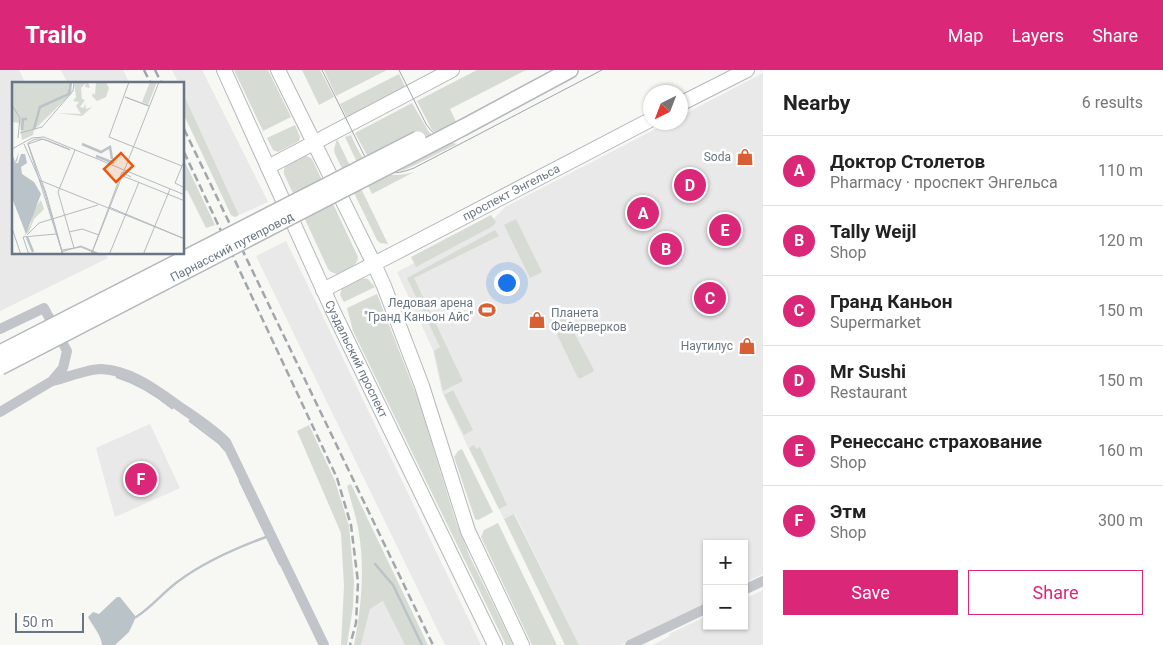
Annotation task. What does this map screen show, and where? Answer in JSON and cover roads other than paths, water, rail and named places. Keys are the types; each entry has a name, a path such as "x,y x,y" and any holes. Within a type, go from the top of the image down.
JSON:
{"main road":[{"name":"Суздальский проспект","path":"224,70 323,290 495,645"},
{"path":"278,70 384,286 422,386 468,531 522,645"},
{"path":"462,122 549,70"},
{"path":"462,122 570,70"},
{"path":"688,100 747,70"},
{"path":"268,167 446,71"},
{"name":"Парнасский путепровод","path":"0,354 462,122"},
{"name":"Парнасский путепровод","path":"0,367 462,122"},
{"name":"проспект Энгельса","path":"323,290 643,124"}],"street":[{"path":"0,329 44,308 67,351 63,368 52,381"},
{"path":"0,412 52,381 91,370 114,371 130,376 154,389 216,431 226,442 324,645"},
{"path":"748,588 763,581"},
{"path":"630,645 703,610"}],"waterway":[{"path":"117,377 146,390 172,408"},
{"path":"190,421 219,443 225,450"},
{"path":"240,481 280,564"},
{"path":"136,617 174,584 190,573 232,550 266,537"},
{"path":"375,564 393,585 422,645"}],"tram line":[{"path":"322,70 365,157 375,167 393,173 414,168 602,70"},
{"path":"399,70 430,130 444,139 455,139 468,134"}],"railway":[{"path":"144,70 150,82"},
{"path":"155,70 161,82"},
{"path":"185,131 433,645"},
{"path":"185,154 337,478 351,525 358,582 356,623 350,645"}],"place":[{"name":"Soda","path":"745,157"},
{"name":"Mr Sushi","path":"690,185"},
{"name":"Доктор Столетов","path":"643,213"},
{"name":"Ренессанс страхование","path":"725,230"},
{"name":"Tally Weijl","path":"666,249"},
{"name":"Гранд Каньон","path":"710,298"},
{"name":"Ледовая арена \"Гранд Каньон Айс\"","path":"487,310"},
{"name":"Планета Фейерверков","path":"537,320"},
{"name":"Наутилус","path":"747,346"},
{"name":"Этм","path":"141,479"}]}
